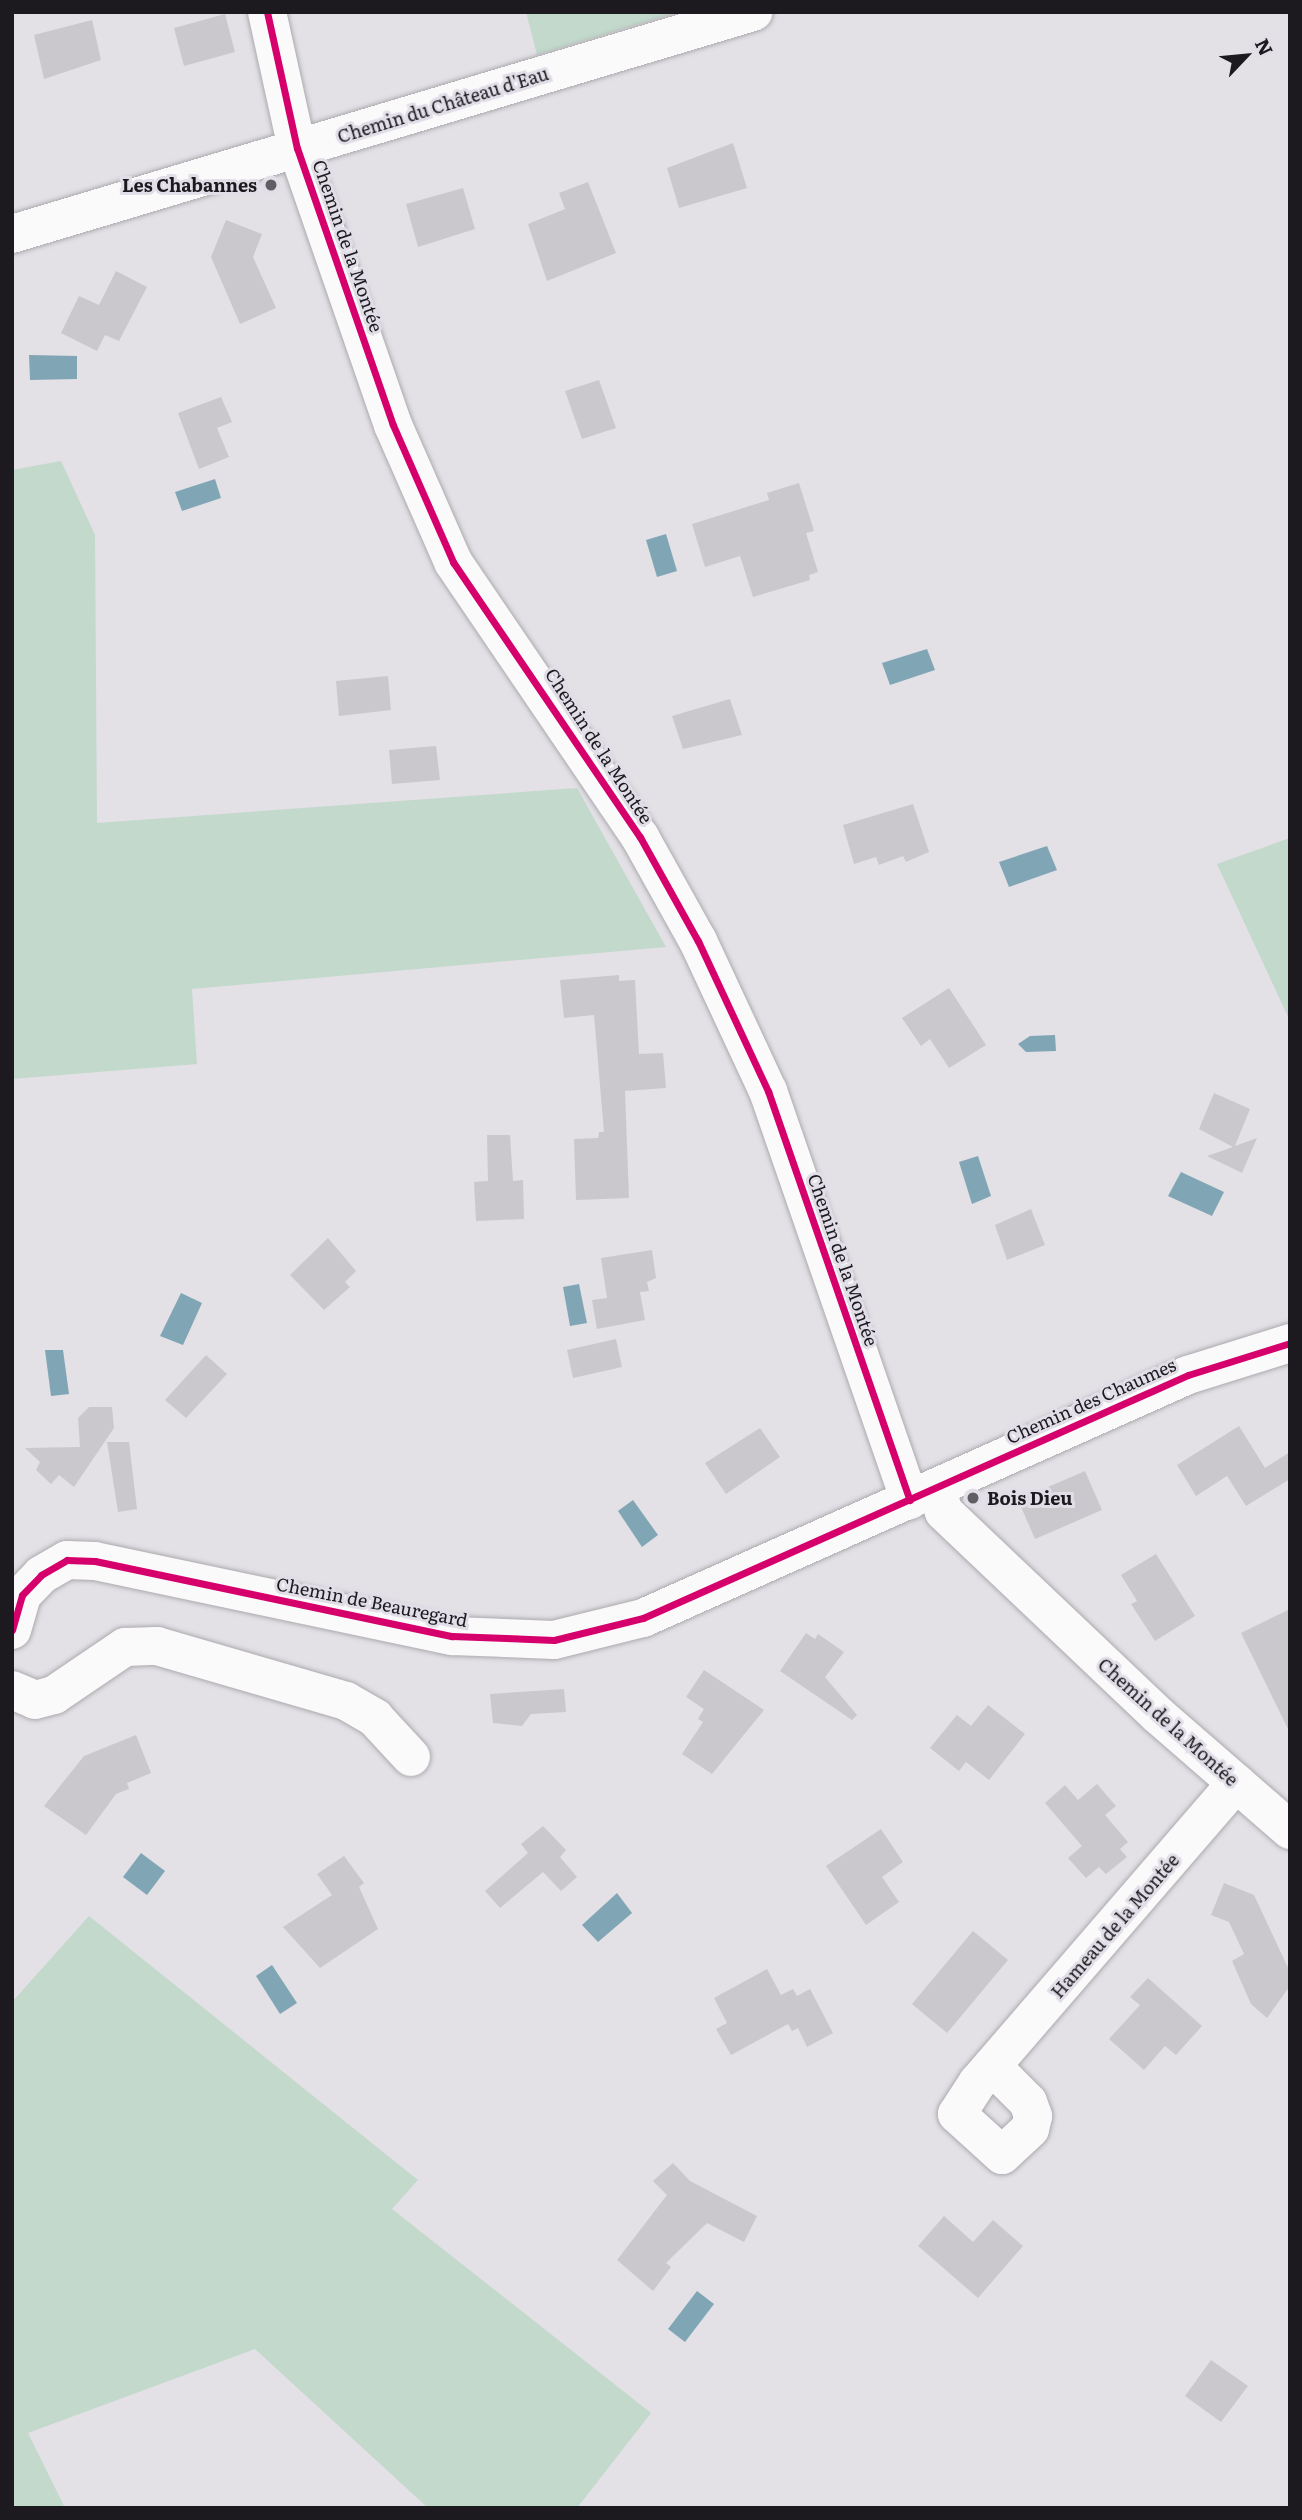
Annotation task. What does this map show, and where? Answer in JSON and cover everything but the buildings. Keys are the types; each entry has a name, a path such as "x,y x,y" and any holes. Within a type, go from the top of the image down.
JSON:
{"street":[{"name":"Chemin de la Montée","path":"267,12 297,148 393,425 453,562 640,837 698,941 768,1091 923,1494 1290,1830"},
{"name":"Chemin du Château d'Eau","path":"12,234 753,12"},
{"name":"Chemin des Chaumes","path":"923,1494 1188,1375 1290,1343"},
{"name":"Chemin de Beauregard","path":"12,1630 22,1595 41,1575 67,1560 95,1562 452,1636 554,1640 643,1618 923,1494"},
{"path":"12,1690 35,1700 54,1695 125,1647 157,1646 346,1701 375,1718 411,1757"},
{"name":"Hameau de la Montée","path":"992,2066 1236,1783"}],"green space":[{"path":"526,12 679,12 537,55"},
{"path":"61,461 95,535 97,823 577,788 666,947 192,989 197,1064 12,1079 12,470"},
{"path":"1290,838 1290,1021 1217,864"},
{"path":"89,1916 418,2180 392,2209 651,2413 577,2508 428,2508 255,2349 28,2433 65,2508 12,2508 12,2002"}],"water":[{"path":"29,355 77,356 77,379 30,380"},
{"path":"215,479 221,498 182,511 175,492"},
{"path":"666,534 677,571 657,577 646,540"},
{"path":"927,649 935,670 890,685 882,663"},
{"path":"1047,846 1057,870 1009,887 999,862"},
{"path":"1055,1035 1056,1051 1026,1052 1018,1044 1030,1036"},
{"path":"978,1156 991,1196 972,1204 959,1162"},
{"path":"1181,1172 1224,1192 1212,1216 1168,1196"},
{"path":"579,1284 587,1323 570,1326 563,1287"},
{"path":"181,1293 202,1303 183,1345 160,1336"},
{"path":"45,1350 63,1350 69,1394 51,1396"},
{"path":"633,1500 658,1535 642,1547 618,1511"},
{"path":"141,1853 165,1871 147,1895 123,1877"},
{"path":"617,1893 632,1913 598,1942 582,1925"},
{"path":"272,1965 297,2003 280,2014 256,1976"},
{"path":"697,2291 714,2304 685,2342 668,2329"}],"cycle path":[{"path":"267,12 297,148 393,425 453,562 640,837 698,941 768,1091 910,1500"},
{"path":"12,1630 22,1595 41,1575 67,1560 95,1561 452,1636 554,1640 643,1618 1188,1375 1290,1343"}],"place":[{"name":"Les Chabannes","path":"271,185"},
{"name":"Bois Dieu","path":"973,1498"}]}
